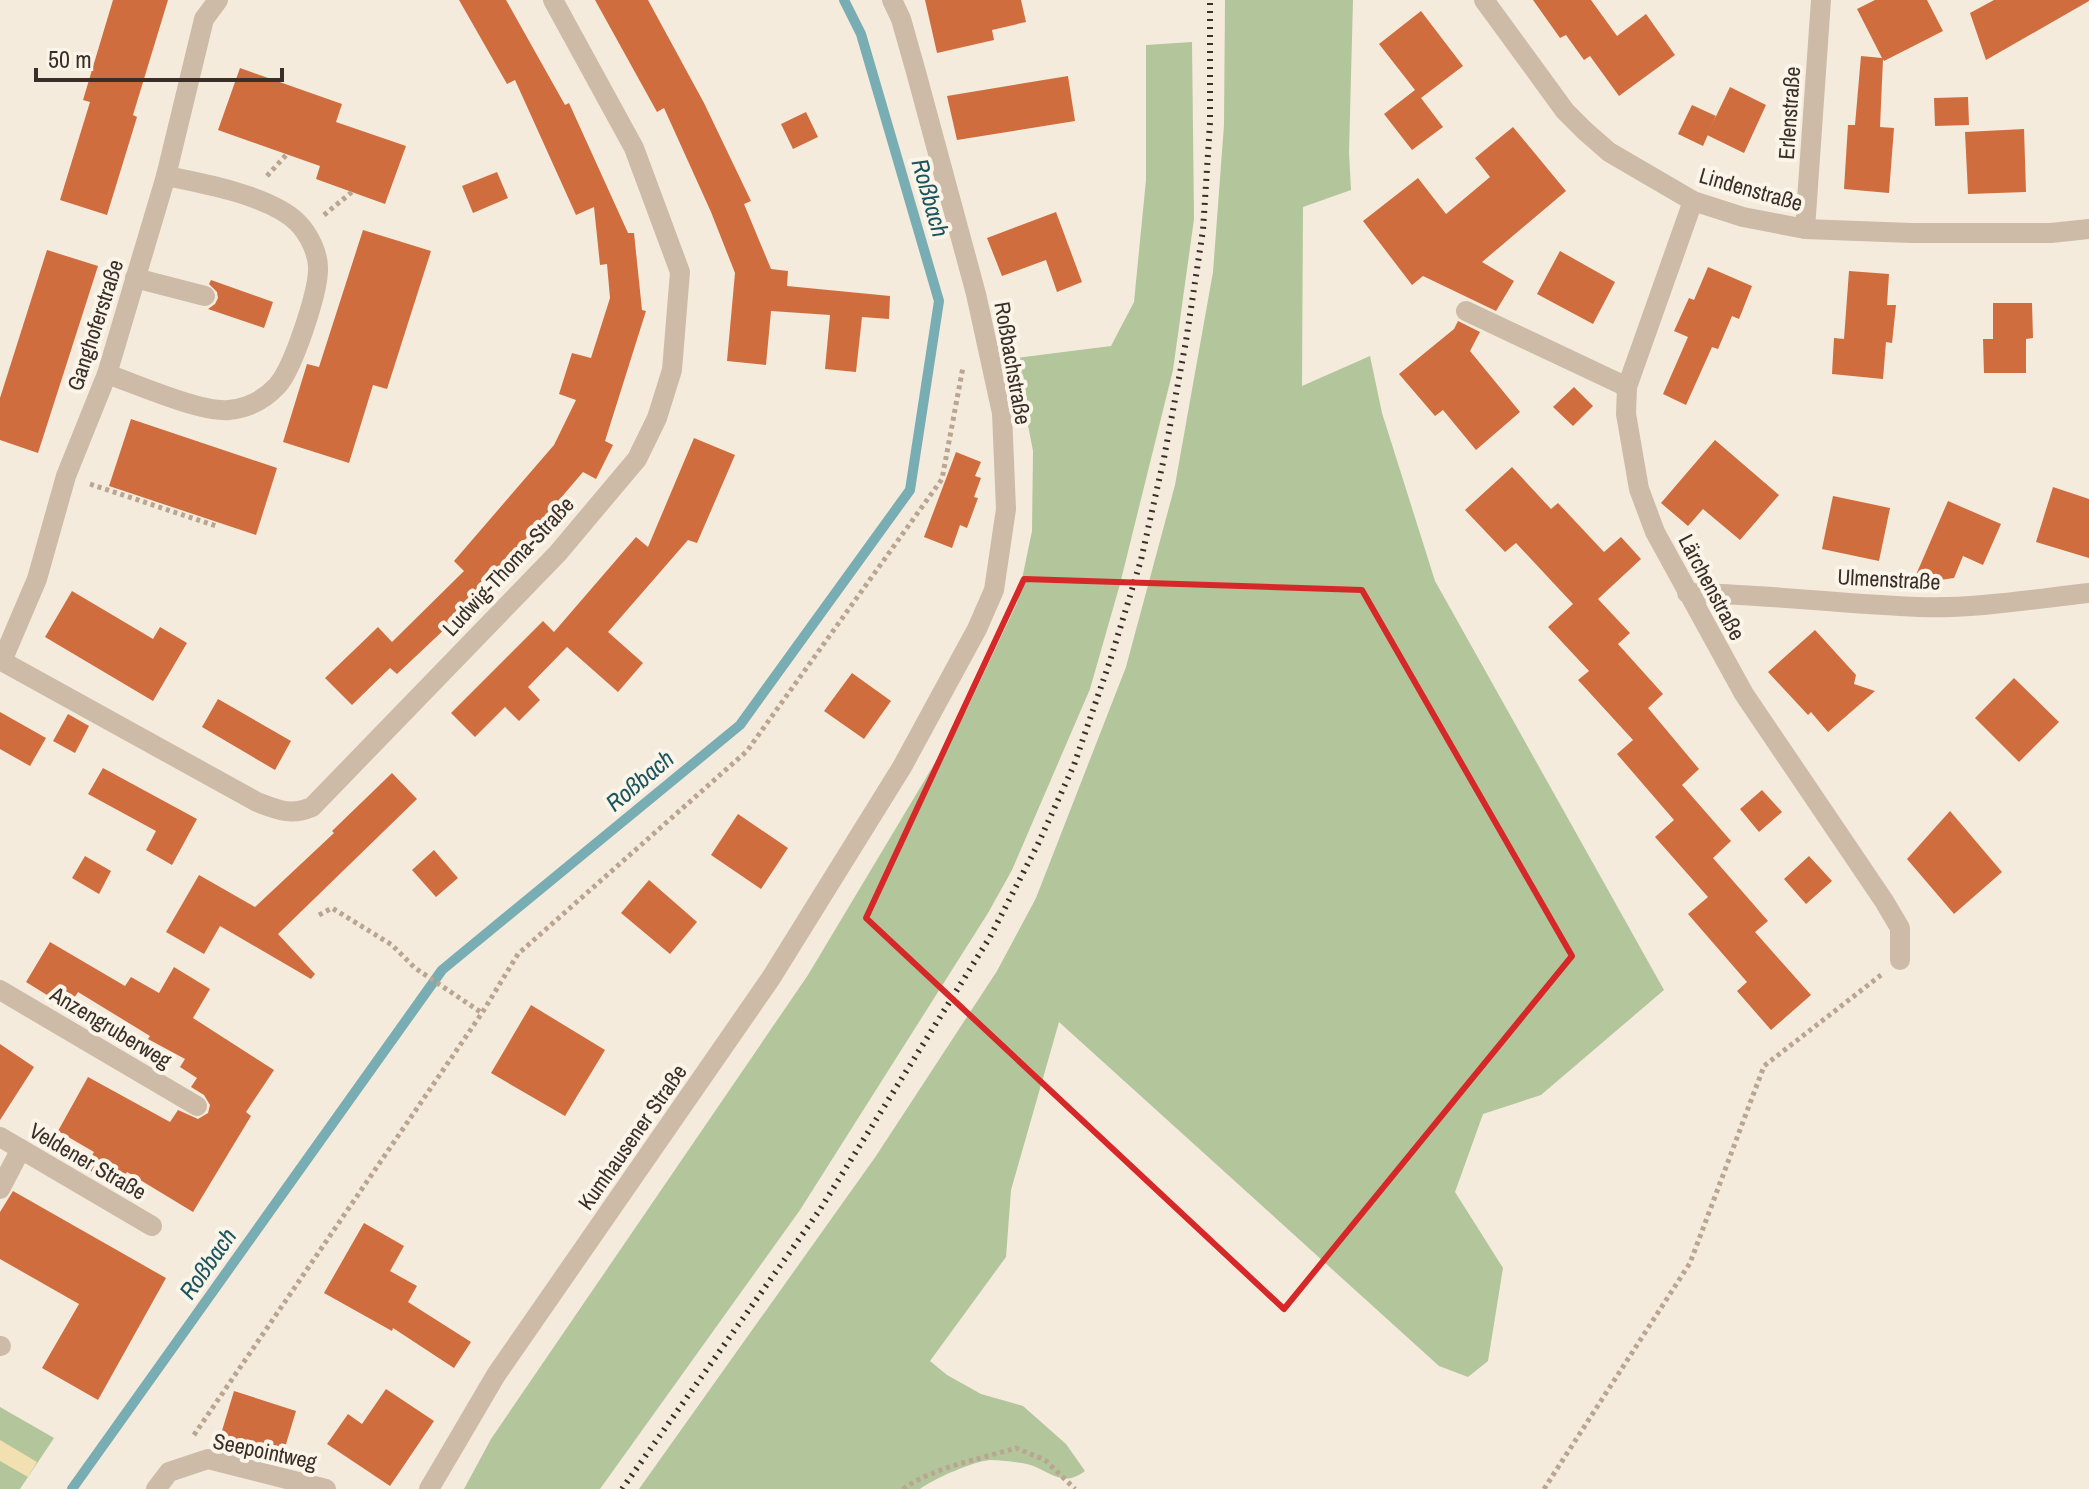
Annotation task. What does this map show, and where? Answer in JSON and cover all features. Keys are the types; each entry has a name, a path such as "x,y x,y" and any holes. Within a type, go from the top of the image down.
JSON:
{"street":[{"name":"Ganghoferstraße","path":"1,660 37,579 66,476 107,374 166,176 204,19 218,0"},
{"name":"Ludwig-Thoma-Straße","path":"1,660 257,802 298,813 312,807 558,553 637,459 657,418 672,370 680,272 634,148 553,0"},
{"name":"Roßbachstraße","path":"874,812 902,767 994,590 1006,509 1002,413 976,294 909,45 892,0"},
{"name":"Lindenstraße","path":"1484,0 1565,111 1585,131 1609,152 1693,201 1743,217 1805,229 2051,233 2089,229"},
{"name":"Erlenstraße","path":"1805,229 1821,0"},
{"path":"107,374 219,411 258,402 280,384 314,295 318,272 316,255 305,231 279,208 210,184 166,176"},
{"name":"Lärchenstraße","path":"1693,201 1627,387 1626,414 1639,489 1655,532 1744,694 1900,928 1900,960"},
{"path":"135,278 205,296"},
{"path":"1466,311 1627,387"},
{"name":"Ulmenstraße","path":"1687,593 1921,607 1994,604 2089,593"},
{"name":"Kumhausener Straße","path":"429,1489 496,1375 771,978 874,812"},
{"name":"Anzengruberweg","path":"0,990 197,1106"},
{"name":"Veldener Straße","path":"0,1137 152,1226"},
{"path":"0,1189 21,1149"},
{"name":"Seepointweg","path":"169,1472 208,1459 326,1489"},
{"path":"156,1489 169,1472"}],"path":[{"path":"305,231 352,192"},
{"path":"169,1472 482,1013 518,954 747,751 942,479 965,355"},
{"path":"66,476 219,527"},
{"path":"319,915 332,908 392,945 415,968 482,1013"},
{"path":"1544,1489 1690,1263 1764,1066 1900,960"},
{"path":"903,1489 947,1469 1016,1448 1045,1460 1075,1489"}],"highlighted area":[{"path":"1024,579 1362,590 1572,956 1284,1309 866,918"}],"green space":[{"path":"1225,0 1353,0 1351,190 1303,207 1302,386 1370,356 1382,413 1435,581 1664,990 1541,1095 1483,1114 1455,1192 1503,1268 1488,1361 1468,1377 1439,1366 1059,1022 1011,1190 1006,1257 930,1361 947,1375 981,1394 1023,1406 1066,1444 1085,1471 1077,1476 1062,1478 1027,1464 990,1460 954,1471 920,1489 639,1489 876,1156 997,971 1036,898 1126,667 1175,485 1213,272 1224,125"},
{"path":"1192,42 1194,219 1173,370 1120,584 1090,689 1012,870 800,1210 600,1489 464,1489 491,1439 808,975 966,711 1017,603 1032,531 1033,451 1015,358 1111,346 1134,302 1146,180 1146,45"},
{"path":"0,1407 54,1438 20,1489 0,1489"}],"sand":[{"path":"0,1440 37,1462 28,1477 0,1461"}],"building":[{"path":"113,0 168,0 107,215 60,200 90,102 83,100"},
{"path":"459,0 506,0 565,105 569,103 628,233 634,233 642,310 646,311 605,441 613,445 596,479 583,472 466,609 397,674 390,668 352,705 325,678 378,627 392,642 464,571 454,561 554,445 576,400 559,394 572,353 591,358 610,298 607,264 600,265 594,207 576,215 515,80 507,84"},
{"path":"595,0 648,0 704,103 751,201 744,204 771,269 788,271 787,286 890,296 889,319 862,317 856,372 825,369 830,315 771,311 766,365 727,361 735,273 664,108 657,112"},
{"path":"925,0 1021,0 1026,22 992,30 994,40 937,53"},
{"path":"1533,0 1591,0 1617,36 1646,14 1675,55 1619,96 1590,56 1584,60 1566,35 1560,38"},
{"path":"1875,0 1927,0 1943,31 1883,59 1880,127 1894,128 1889,193 1844,189 1848,125 1855,125 1861,56 1882,58 1857,9"},
{"path":"1994,0 2089,1 1986,60 1970,13"},
{"path":"1421,11 1463,66 1421,98 1443,127 1412,150 1384,114 1415,90 1379,44"},
{"path":"240,68 342,104 336,122 406,146 385,204 316,179 320,166 218,130"},
{"path":"1068,76 1075,121 957,140 947,96"},
{"path":"1730,87 1766,105 1744,153 1707,135"},
{"path":"1968,97 1969,125 1935,126 1934,98"},
{"path":"1692,105 1716,116 1703,146 1678,134"},
{"path":"806,112 818,137 793,149 781,124"},
{"path":"1513,127 1566,191 1482,262 1514,281 1496,311 1423,276 1412,285 1363,221 1418,178 1446,214 1490,177 1475,158"},
{"path":"2024,129 2026,192 1968,194 1965,132"},
{"path":"497,172 508,198 473,213 462,186"},
{"path":"1056,212 1082,282 1057,292 1046,260 1002,276 987,238"},
{"path":"363,230 431,251 387,389 373,385 349,463 283,442 307,364 319,367"},
{"path":"47,250 98,266 38,453 0,440 0,398"},
{"path":"1560,251 1615,282 1593,324 1537,294"},
{"path":"1708,267 1752,286 1739,319 1732,316 1718,349 1712,347 1686,405 1663,394 1688,337 1674,331 1689,298 1694,300"},
{"path":"1849,271 1889,274 1887,305 1896,305 1892,343 1886,342 1883,379 1832,374 1834,338 1844,339"},
{"path":"211,280 273,302 264,328 208,309 218,298 217,292 209,284"},
{"path":"1993,303 2032,303 2033,338 2026,339 2026,373 1984,373 1983,339 1993,339"},
{"path":"1458,321 1480,332 1470,351 1520,412 1476,450 1443,410 1435,416 1399,374 1454,329"},
{"path":"1574,387 1593,406 1573,426 1553,407"},
{"path":"131,419 277,468 256,535 109,486"},
{"path":"694,438 735,455 697,543 688,540 608,632 643,663 618,692 567,647 528,687 540,700 519,721 505,707 475,737 451,713 543,621 554,632 636,537 648,547"},
{"path":"1715,440 1779,495 1740,540 1703,509 1688,526 1661,503"},
{"path":"956,452 981,462 975,476 981,478 974,497 978,498 967,528 960,525 952,548 924,537"},
{"path":"1512,467 1551,509 1558,503 1604,552 1621,537 1641,559 1598,599 1630,633 1618,644 1663,694 1648,708 1699,769 1682,785 1731,841 1713,858 1768,921 1755,932 1811,995 1771,1030 1737,991 1747,982 1688,914 1708,897 1655,837 1674,820 1617,754 1633,740 1578,680 1589,671 1548,627 1573,604 1516,543 1505,552 1465,510"},
{"path":"2053,487 2089,499 2089,558 2036,542"},
{"path":"1833,496 1890,508 1879,561 1822,549"},
{"path":"1948,501 2001,524 1983,565 1963,556 1954,578 1912,584"},
{"path":"72,591 153,639 160,627 187,643 153,701 45,637"},
{"path":"1815,630 1856,675 1854,684 1875,691 1828,732 1768,672"},
{"path":"852,673 891,701 864,739 824,711"},
{"path":"2014,678 2059,722 2019,762 1975,718"},
{"path":"218,699 291,741 275,770 202,727"},
{"path":"0,712 46,738 30,766 0,749"},
{"path":"68,714 89,726 75,753 53,741"},
{"path":"103,768 197,819 172,865 146,850 156,831 88,794"},
{"path":"392,773 417,799 278,934 315,974 311,979 220,926 204,954 166,932 199,875 255,907"},
{"path":"1762,790 1782,812 1759,832 1740,809"},
{"path":"1950,811 2002,872 1954,914 1907,859"},
{"path":"738,814 788,848 761,889 711,855"},
{"path":"434,850 458,878 436,897 412,870"},
{"path":"85,856 111,871 99,894 72,878"},
{"path":"1809,856 1832,881 1806,904 1784,879"},
{"path":"649,880 697,922 670,954 621,913"},
{"path":"50,942 125,986 131,977 159,993 174,967 210,989 193,1018 274,1070 246,1112 251,1116 193,1212 127,1172 119,1186 85,1168 94,1152 58,1131 88,1077 170,1122 178,1110 198,1119 208,1113 210,1105 204,1095 191,1087 197,1078 180,1067 185,1059 148,1039 150,1036 78,992 68,1008 26,982"},
{"path":"531,1005 605,1050 565,1116 491,1073"},
{"path":"0,1044 34,1067 0,1120"},
{"path":"13,1191 166,1278 98,1400 42,1368 79,1304 0,1259 0,1212"},
{"path":"364,1223 404,1246 390,1271 417,1286 408,1302 471,1342 454,1368 393,1328 392,1331 324,1293"},
{"path":"386,1389 434,1421 390,1486 327,1444 348,1414 362,1424"},
{"path":"234,1391 296,1411 280,1464 251,1456 254,1445 221,1434"}],"waterway":[{"name":"Roßbach","path":"72,1489 442,970 740,725 910,490 939,301 861,34 844,0"}],"railway":[{"path":"622,1489 819,1211 990,937 1074,765 1141,560 1186,341 1203,230 1210,123 1210,0"}]}
